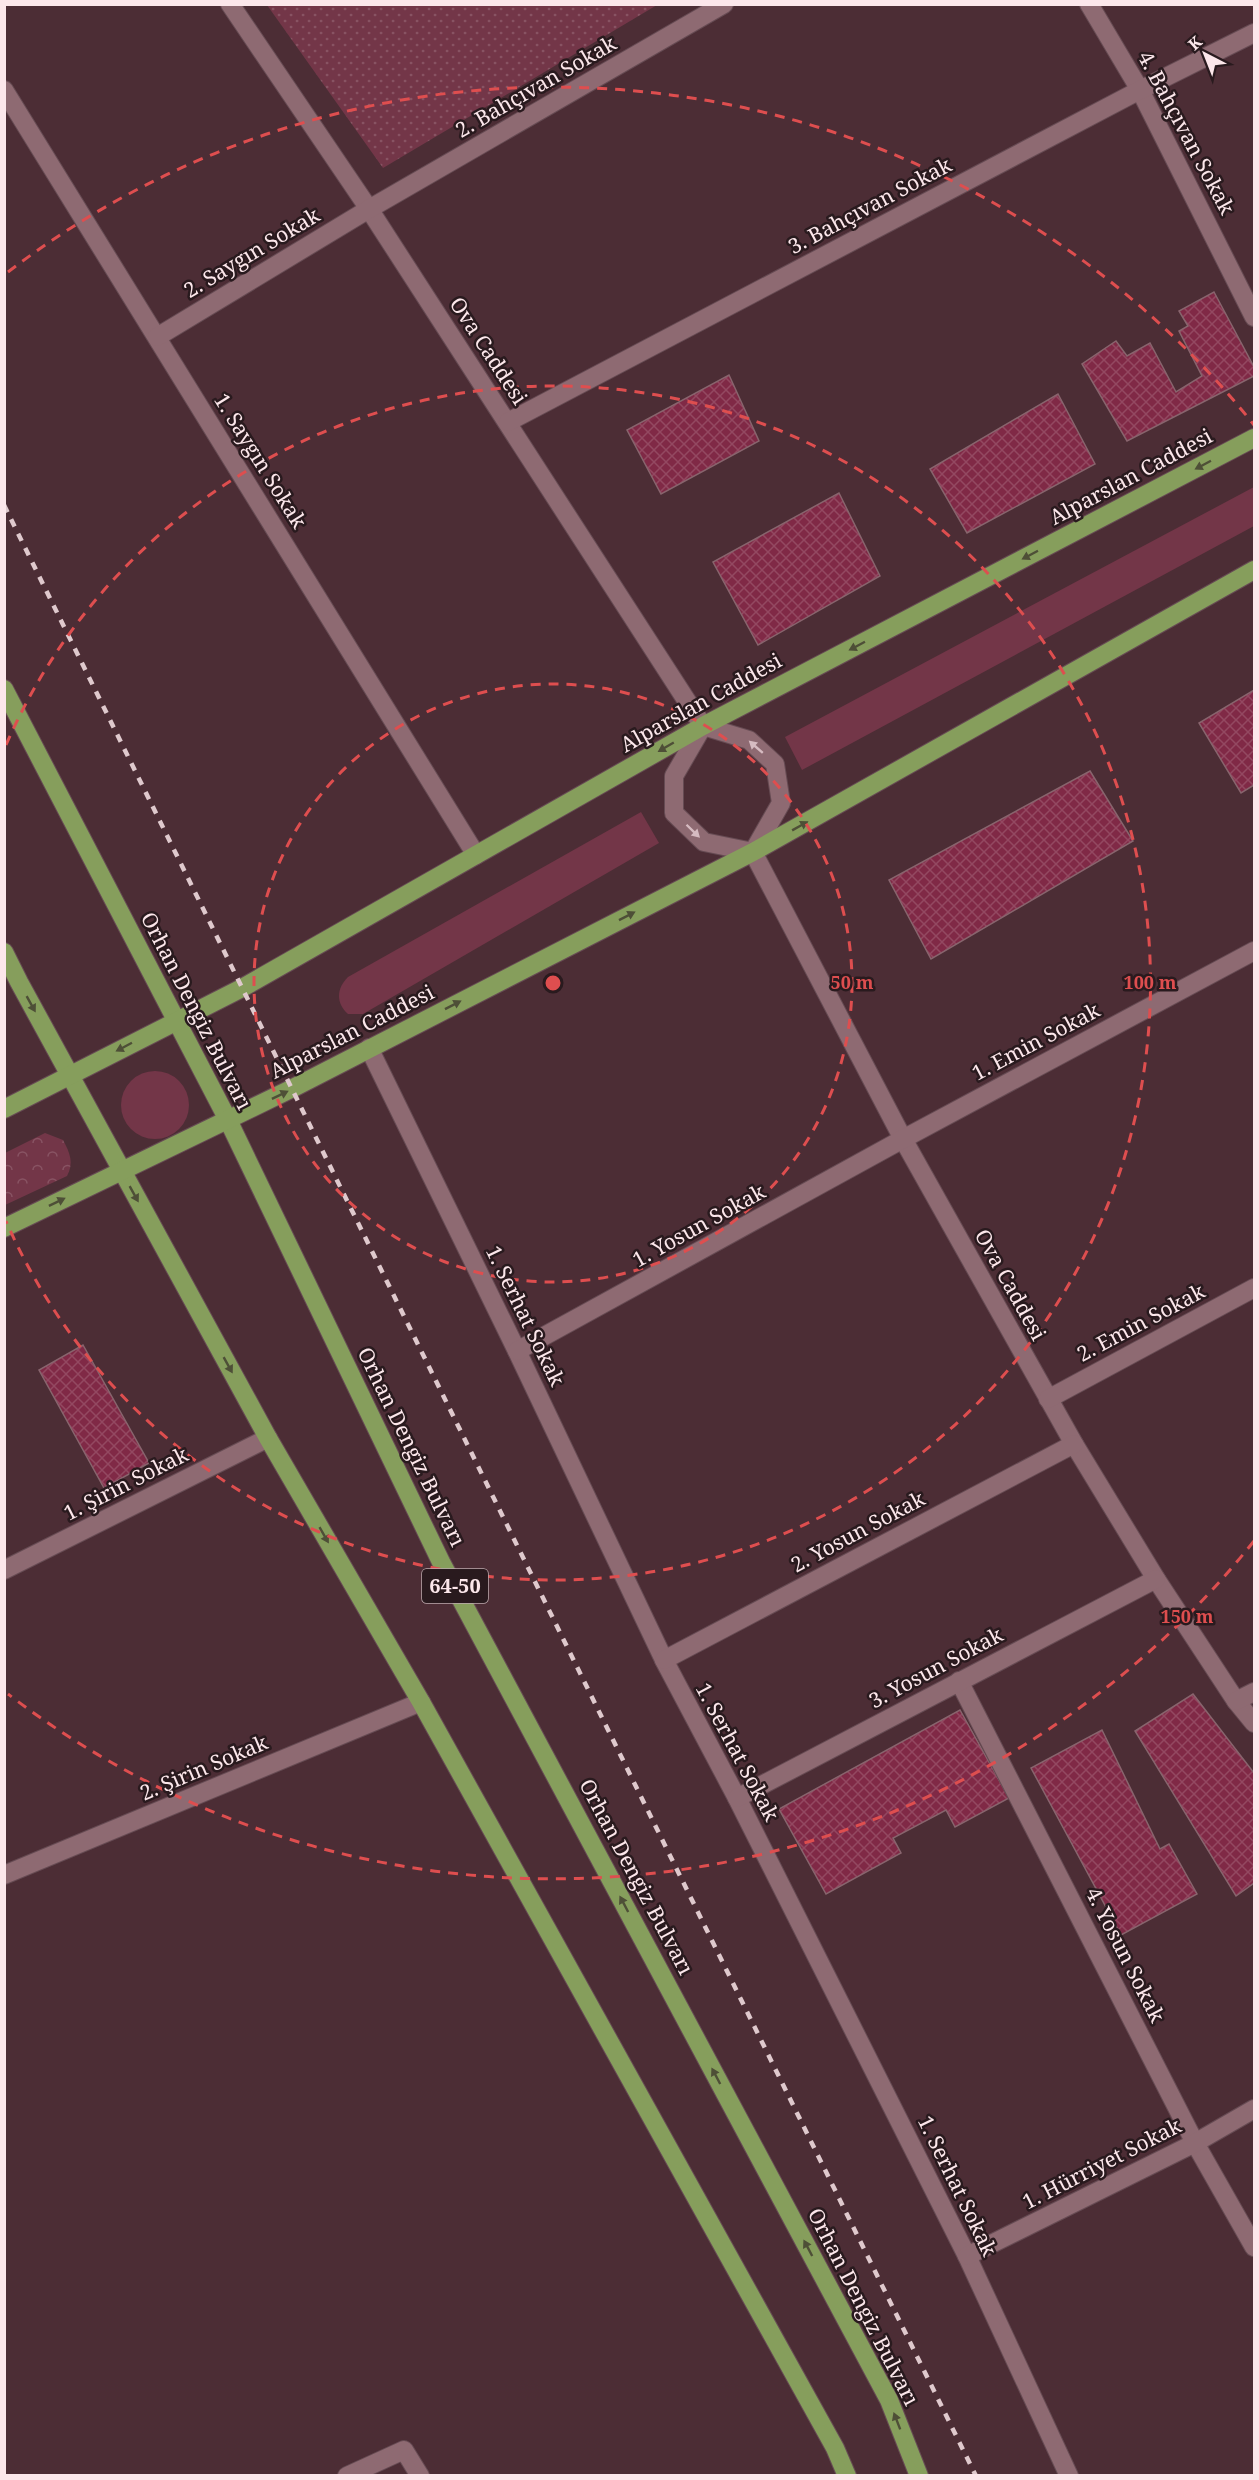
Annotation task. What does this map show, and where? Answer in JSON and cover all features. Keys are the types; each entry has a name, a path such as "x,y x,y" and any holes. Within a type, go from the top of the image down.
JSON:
{"main road":[{"name":"Alparslan Caddesi","path":"4,1109 242,988 703,726 1254,438"},
{"name":"Alparslan Caddesi","path":"4,1228 228,1120 753,852 1254,570"},
{"name":"Orhan Dengiz Bulvarı","path":"4,689 228,1120 441,1562 889,2400 919,2475"},
{"path":"4,952 268,1438 421,1702 823,2427 847,2475"}],"street":[{"name":"Ova Caddesi","path":"230,4 369,209 703,726"},
{"name":"2. Bahçıvan Sokak","path":"369,209 724,4"},
{"name":"4. Bahçıvan Sokak","path":"1089,4 1140,90 1254,317"},
{"name":"3. Bahçıvan Sokak","path":"508,422 1140,90 1254,33"},
{"name":"1. Saygın Sokak","path":"4,90 476,855"},
{"name":"2. Saygın Sokak","path":"157,337 369,209"},
{"path":"703,726 749,740 775,764 781,803 753,852 704,842 674,813 674,776 703,726"},
{"name":"Ova Caddesi","path":"753,852 903,1139 1048,1399 1156,1579 1236,1701 1254,1724"},
{"name":"1. Emin Sokak","path":"903,1139 1254,951"},
{"name":"1. Serhat Sokak","path":"369,1048 664,1660 737,1798 967,2256 1069,2475"},
{"name":"1. Yosun Sokak","path":"517,1351 903,1139"},
{"name":"2. Emin Sokak","path":"1048,1399 1254,1288"},
{"name":"1. Şirin Sokak","path":"4,1570 268,1438"},
{"name":"2. Yosun Sokak","path":"664,1660 1074,1444"},
{"name":"3. Yosun Sokak","path":"737,1798 1156,1579"},
{"name":"4. Yosun Sokak","path":"959,1682 1195,2142 1254,2247"},
{"path":"1236,1701 1254,1692"},
{"name":"2. Şirin Sokak","path":"4,1875 421,1702"},
{"name":"1. Hürriyet Sokak","path":"967,2256 1195,2142 1254,2109"},
{"path":"347,2475 404,2451 420,2475"}],"green space":[{"path":"267,5 657,5 383,168"},
{"path":"1254,487 1254,526 802,770 785,737"},
{"path":"641,812 659,843 363,1014 348,1014 341,1005 340,990 348,977"},
{"path":"162,1071 174,1077 183,1086 189,1098 187,1118 179,1129 162,1139 148,1139 131,1129 123,1118 121,1098 131,1081 142,1073"},
{"path":"45,1133 63,1140 71,1162 67,1176 5,1205 5,1153"}],"building":[{"path":"1214,292 1254,367 1254,376 1127,441 1082,364 1116,341 1127,356 1150,343 1176,392 1202,376 1179,331 1188,326 1179,311"},
{"path":"729,375 759,441 661,494 627,430"},
{"path":"1058,394 1095,464 967,533 930,469"},
{"path":"839,493 880,576 758,645 713,562"},
{"path":"1254,690 1254,785 1241,793 1199,723"},
{"path":"1090,771 1133,841 931,959 889,880"},
{"path":"83,1345 149,1463 104,1488 39,1370"},
{"path":"1193,1694 1254,1773 1254,1883 1236,1896 1135,1731"},
{"path":"960,1710 1009,1798 955,1827 946,1810 893,1838 901,1853 826,1894 779,1809"},
{"path":"1102,1730 1160,1849 1169,1844 1197,1894 1121,1935 1031,1768"}],"railway":[{"path":"4,505 976,2476"}]}
